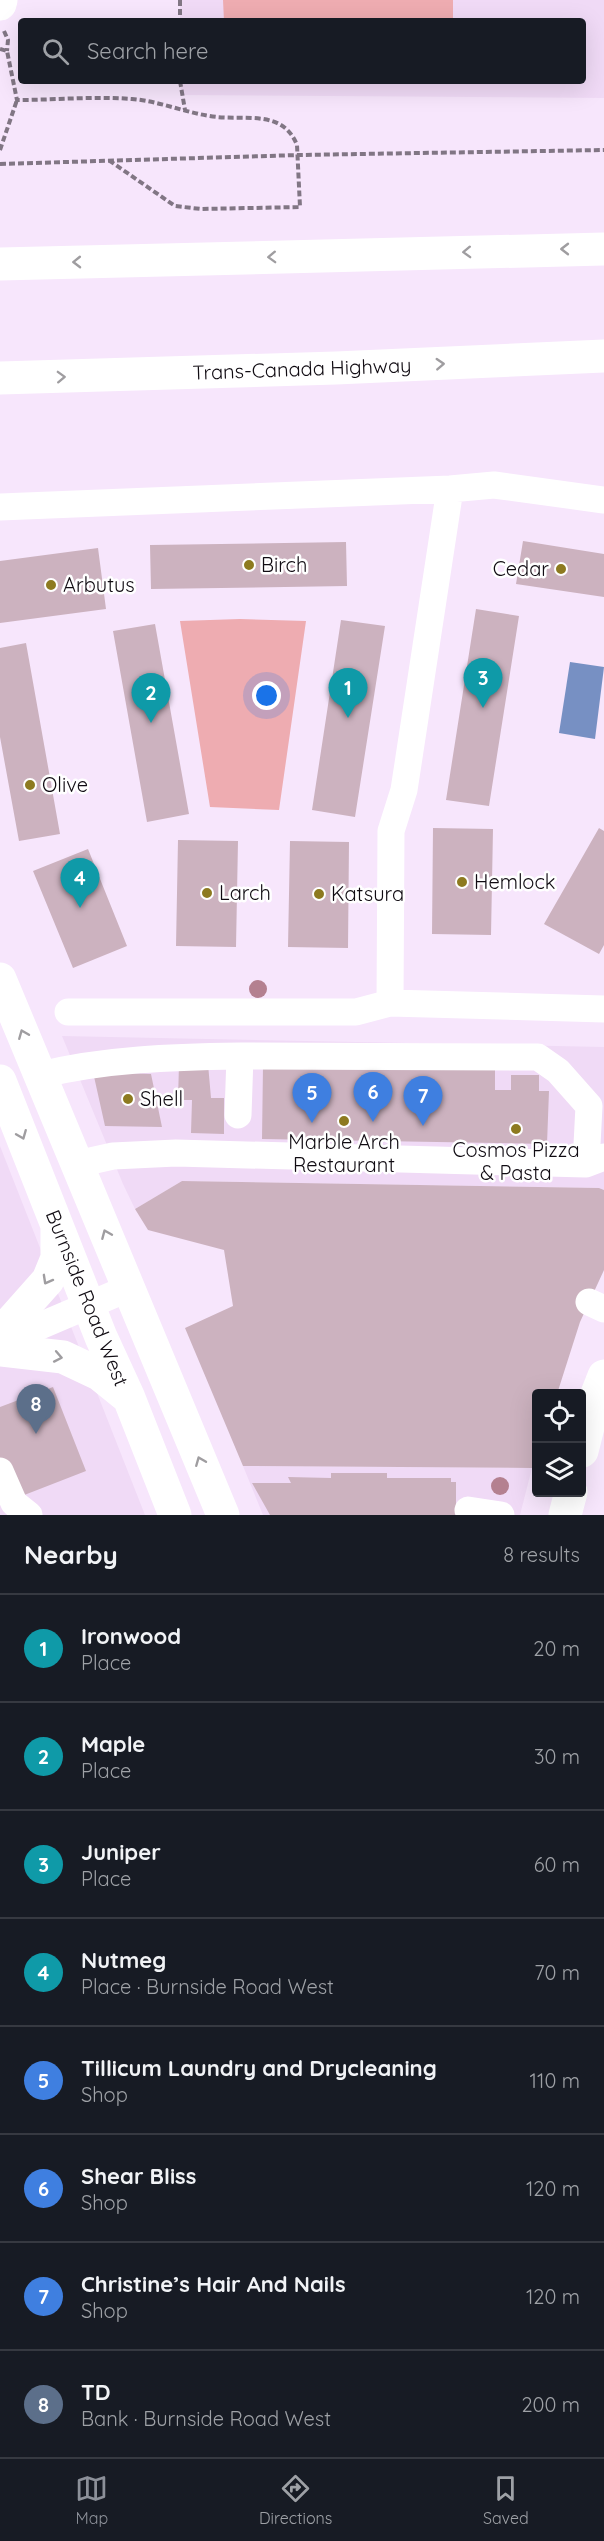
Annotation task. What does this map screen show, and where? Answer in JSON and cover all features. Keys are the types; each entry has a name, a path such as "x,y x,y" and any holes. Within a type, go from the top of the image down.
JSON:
{"main road":[{"path":"8,264 525,249 604,249"},
{"name":"Trans-Canada Highway","path":"1,378 336,368 593,357"},
{"path":"0,979 223,1515"},
{"name":"Burnside Road West","path":"0,1081 175,1515"},
{"path":"0,1334 48,1280 57,1258 57,1224"},
{"path":"0,1350 63,1357 99,1374 129,1398"},
{"path":"584,1443 601,1389"},
{"path":"565,1515 570,1497"}],"lane":[{"path":"0,507 450,489 494,485 604,500"},
{"path":"390,1003 391,831 404,790 450,489"},
{"path":"68,1012 356,1012 390,1003 604,1009"},
{"path":"236,1155 231,1116 240,1056"},
{"path":"40,1075 79,1066 195,1057 538,1057 558,1071 589,1106 595,1160 176,1153 113,1155 77,1164"},
{"path":"0,1343 129,1288"},
{"path":"0,1471 14,1503 29,1515"},
{"path":"468,1510 501,1515"},
{"path":"0,1511 6,1515"}],"path":[{"path":"180,0 180,18"},
{"path":"0,22 8,40 7,51 17,100 0,150"},
{"path":"0,49 7,51"},
{"path":"181,84 185,110"},
{"path":"17,100 133,99 217,117 254,117 277,122 294,136 299,156 300,207 201,209 174,206 110,161"},
{"path":"0,164 604,150"}],"shaded area":[{"path":"180,0 604,0 604,98 181,95 180,84 586,84 586,18 180,18"},
{"path":"223,0 453,0 453,18 224,18"},
{"path":"240,619 306,621 279,810 210,807 180,621"},
{"path":"62,1036 604,1047 604,1190 599,1188 182,1181 135,1209"},
{"path":"0,1146 145,1515 0,1515"},
{"path":"243,1466 532,1468 520,1515 263,1515"}],"water":[{"path":"570,662 604,667 595,739 559,733"}],"building":[{"name":"Cedar","path":"523,541 604,554 604,597 516,584"},
{"name":"Birch","path":"346,542 347,586 151,589 150,545"},
{"name":"Arbutus","path":"98,548 106,609 0,623 0,561"},
{"path":"476,609 519,616 489,806 446,800"},
{"path":"341,620 385,626 355,817 312,810"},
{"path":"155,624 189,814 147,822 113,631"},
{"name":"Olive","path":"26,643 60,834 19,841 0,737 0,648"},
{"name":"Hemlock","path":"433,828 493,829 491,935 432,934"},
{"path":"599,828 604,831 604,945 599,954 544,924"},
{"name":"Larch","path":"178,840 238,841 236,947 176,946"},
{"name":"Katsura","path":"290,841 349,842 348,948 288,947"},
{"path":"88,849 127,946 73,968 33,871"},
{"path":"179,1064 208,1064 211,1098 224,1098 224,1134 191,1133 192,1100 178,1100"},
{"path":"263,1066 495,1070 495,1090 511,1090 511,1075 539,1075 539,1091 549,1091 547,1144 262,1139"},
{"path":"93,1072 151,1074 162,1127 105,1126"},
{"path":"182,1181 599,1188 604,1190 604,1270 580,1322 559,1389 532,1389 532,1468 243,1466 185,1328 233,1306 224,1250 148,1230 135,1209"},
{"path":"53,1387 86,1471 14,1499 0,1461 0,1407"},
{"path":"331,1473 387,1473 387,1478 451,1478 451,1482 456,1482 456,1515 270,1515 252,1483 291,1483 288,1477 331,1478"}],"place":[{"name":"Birch","path":"249,565"},
{"name":"Cedar","path":"561,569"},
{"name":"Arbutus","path":"51,585"},
{"name":"Juniper","path":"483,708"},
{"name":"Ironwood","path":"348,718"},
{"name":"Maple","path":"151,723"},
{"name":"Olive","path":"30,785"},
{"name":"Hemlock","path":"462,882"},
{"name":"Larch","path":"207,893"},
{"name":"Katsura","path":"319,894"},
{"name":"Nutmeg","path":"80,908"},
{"name":"Shell","path":"128,1099"},
{"name":"Marble Arch Restaurant","path":"344,1121"},
{"name":"Shear Bliss","path":"373,1122"},
{"name":"Tillicum Laundry and Drycleaning","path":"312,1123"},
{"name":"Christine’s Hair And Nails","path":"423,1126"},
{"name":"Cosmos Pizza & Pasta","path":"516,1129"},
{"name":"TD","path":"36,1434"}]}
